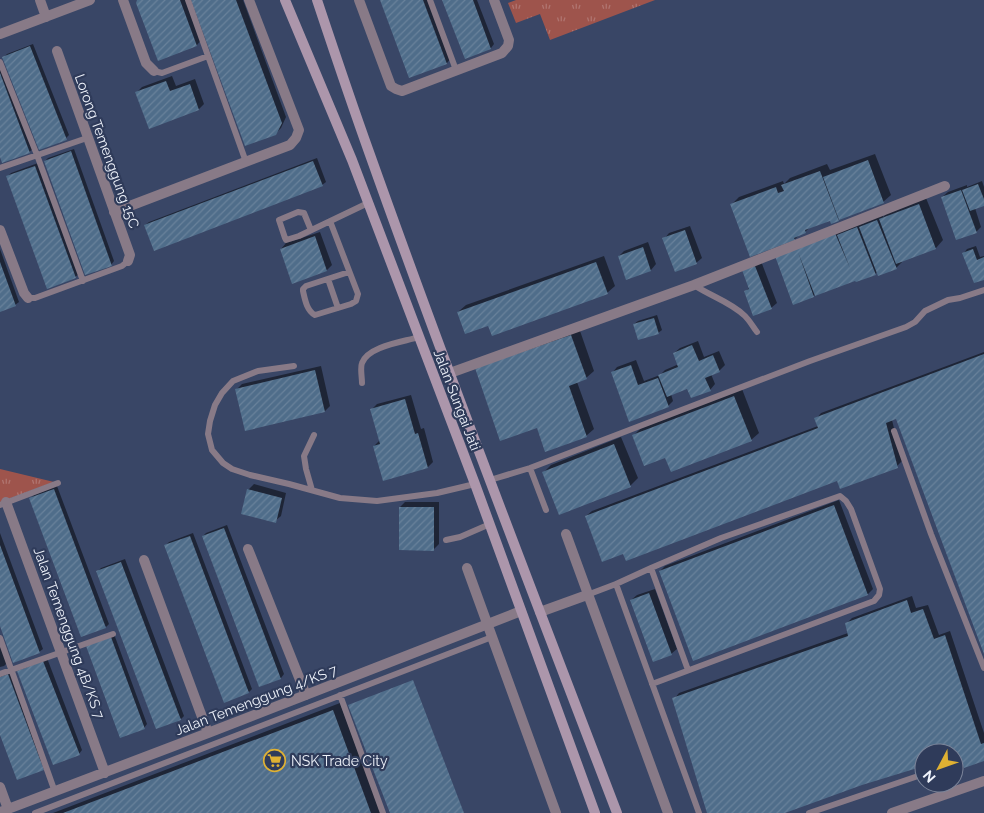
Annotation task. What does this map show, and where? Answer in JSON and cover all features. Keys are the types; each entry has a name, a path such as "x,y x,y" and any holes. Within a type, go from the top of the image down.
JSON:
{"main road":[{"name":"Jalan Sungai Jati","path":"285,0 352,160 475,484 593,812"},
{"name":"Jalan Sungai Jati","path":"317,0 369,152 450,374 617,813"}],"street":[{"path":"40,0 46,17"},
{"path":"0,34 90,0"},
{"path":"123,0 146,63 154,71"},
{"path":"114,212 290,145 296,138 299,130 249,0"},
{"path":"359,0 391,86 402,91 502,53 508,46 509,40 494,0"},
{"name":"Lorong Temenggung 15C","path":"57,51 130,255 128,260"},
{"path":"450,374 694,285 945,186"},
{"path":"0,230 24,293 28,298"},
{"name":"Jalan Temenggung 4B/KS 7","path":"3,503 105,773"},
{"path":"566,534 668,813"},
{"path":"248,549 306,695"},
{"path":"144,560 208,733"},
{"path":"467,568 556,813"},
{"path":"540,612 588,595"},
{"name":"Jalan Temenggung 4/KS 7","path":"4,811 521,611"},
{"path":"892,813 984,781"},
{"path":"0,788 4,811"}],"lane":[{"path":"188,0 246,162"},
{"path":"430,0 456,70"},
{"path":"154,71 162,73 208,56"},
{"path":"0,62 37,155 83,281"},
{"path":"0,168 87,138"},
{"path":"311,230 302,212 279,220 286,240 299,236 368,203"},
{"path":"330,221 358,294 356,300 351,304 315,315 309,310 303,292 306,286 349,272"},
{"path":"28,298 36,298 83,281 122,266 128,260"},
{"path":"328,279 338,308"},
{"path":"694,285 733,307 745,316 757,332"},
{"path":"490,480 530,468 810,361 906,327 915,322 925,311 948,300 984,290"},
{"path":"362,383 361,364 365,356 378,348 419,337"},
{"path":"294,366 258,370 233,381 222,393 215,405 208,434 212,450 223,463 232,469 250,475 340,498 377,501 437,493 475,484"},
{"path":"894,431 931,534 984,668"},
{"path":"312,490 304,456 314,435"},
{"path":"530,468 546,510"},
{"path":"3,503 58,483"},
{"path":"588,595 721,538 840,496 846,501 851,509 880,589 879,595 874,601 652,684"},
{"path":"446,540 460,538 490,524"},
{"path":"651,568 688,670"},
{"path":"616,584 699,813"},
{"path":"0,674 113,634"},
{"path":"35,813 492,637"},
{"path":"0,638 54,792"},
{"path":"340,696 383,813"},
{"path":"808,813 914,777"}],"green space":[{"path":"516,0 655,0 550,40 540,14 516,23 508,3"},
{"path":"0,469 54,482 0,502"}],"building":[{"path":"137,0 180,0 197,46 158,61 136,3"},
{"path":"191,0 236,0 282,123 276,135 245,146"},
{"path":"380,0 423,0 447,64 409,78"},
{"path":"442,0 473,0 491,49 465,59"},
{"path":"30,46 67,140 39,150 2,57"},
{"path":"0,73 30,153 2,163 0,157"},
{"path":"166,81 170,91 190,84 199,110 149,129 135,92"},
{"path":"71,151 112,266 85,275 44,161"},
{"path":"868,160 884,203 839,220 823,177"},
{"path":"313,161 323,186 154,251 144,225"},
{"path":"35,166 76,278 47,289 6,176"},
{"path":"820,171 839,221 831,224 830,221 805,230 806,233 794,238 795,240 750,257 730,204 776,187 778,193 784,191 781,185"},
{"path":"978,184 984,199 984,206 970,211 962,190"},
{"path":"961,190 977,233 956,240 941,197"},
{"path":"919,204 936,249 896,264 879,219"},
{"path":"877,220 897,269 878,276 859,227"},
{"path":"857,227 876,275 815,296 798,252 814,297 793,305 775,256 835,233 850,268 837,235"},
{"path":"685,230 697,264 675,272 662,238"},
{"path":"315,236 327,271 292,284 280,249"},
{"path":"643,247 651,271 626,280 618,256"},
{"path":"973,249 977,260 984,257 984,280 974,283 962,253"},
{"path":"0,262 16,306 0,312"},
{"path":"596,262 608,294 492,336 488,326 465,334 457,312"},
{"path":"755,266 772,309 753,316 744,291 749,289 742,270"},
{"path":"654,318 659,334 638,340 633,324"},
{"path":"571,335 587,379 569,386 587,437 545,452 537,428 500,441 475,368"},
{"path":"692,345 699,361 713,355 720,372 705,378 711,391 691,398 687,389 667,397 658,375 678,367 673,353"},
{"path":"984,354 984,654 896,419 886,423 898,468 840,489 837,481 626,561 623,554 602,562 585,516 818,428 814,418"},
{"path":"631,365 638,385 658,378 669,407 629,422 611,372"},
{"path":"315,370 325,412 245,431 235,389"},
{"path":"734,396 752,441 671,472 665,458 644,466 632,435"},
{"path":"405,399 415,434 418,433 428,468 383,481 373,446 380,444 370,409"},
{"path":"614,444 631,487 559,515 542,472"},
{"path":"54,489 106,628 81,637 29,498"},
{"path":"247,489 282,498 276,523 241,514"},
{"path":"834,505 868,595 693,661 659,571"},
{"path":"399,507 434,507 434,551 399,550"},
{"path":"224,528 281,679 259,687 202,536"},
{"path":"190,536 249,693 224,703 164,545"},
{"path":"0,545 40,653 13,663 0,626"},
{"path":"121,562 181,720 156,729 96,571"},
{"path":"649,593 672,655 653,662 630,600"},
{"path":"907,600 911,613 923,609 934,639 945,635 981,744 984,743 984,761 964,768 964,743 914,743 914,769 862,785 785,813 707,813 672,698 848,636 845,623"},
{"path":"111,637 145,729 120,738 86,646"},
{"path":"43,661 80,755 53,765 17,671"},
{"path":"8,674 44,770 17,780 0,735 0,677"},
{"path":"413,680 464,813 390,813 348,705"},
{"name":"NSK Trade City","path":"333,710 371,813 63,813"}],"place":[{"name":"NSK Trade City","path":"275,761"}]}
